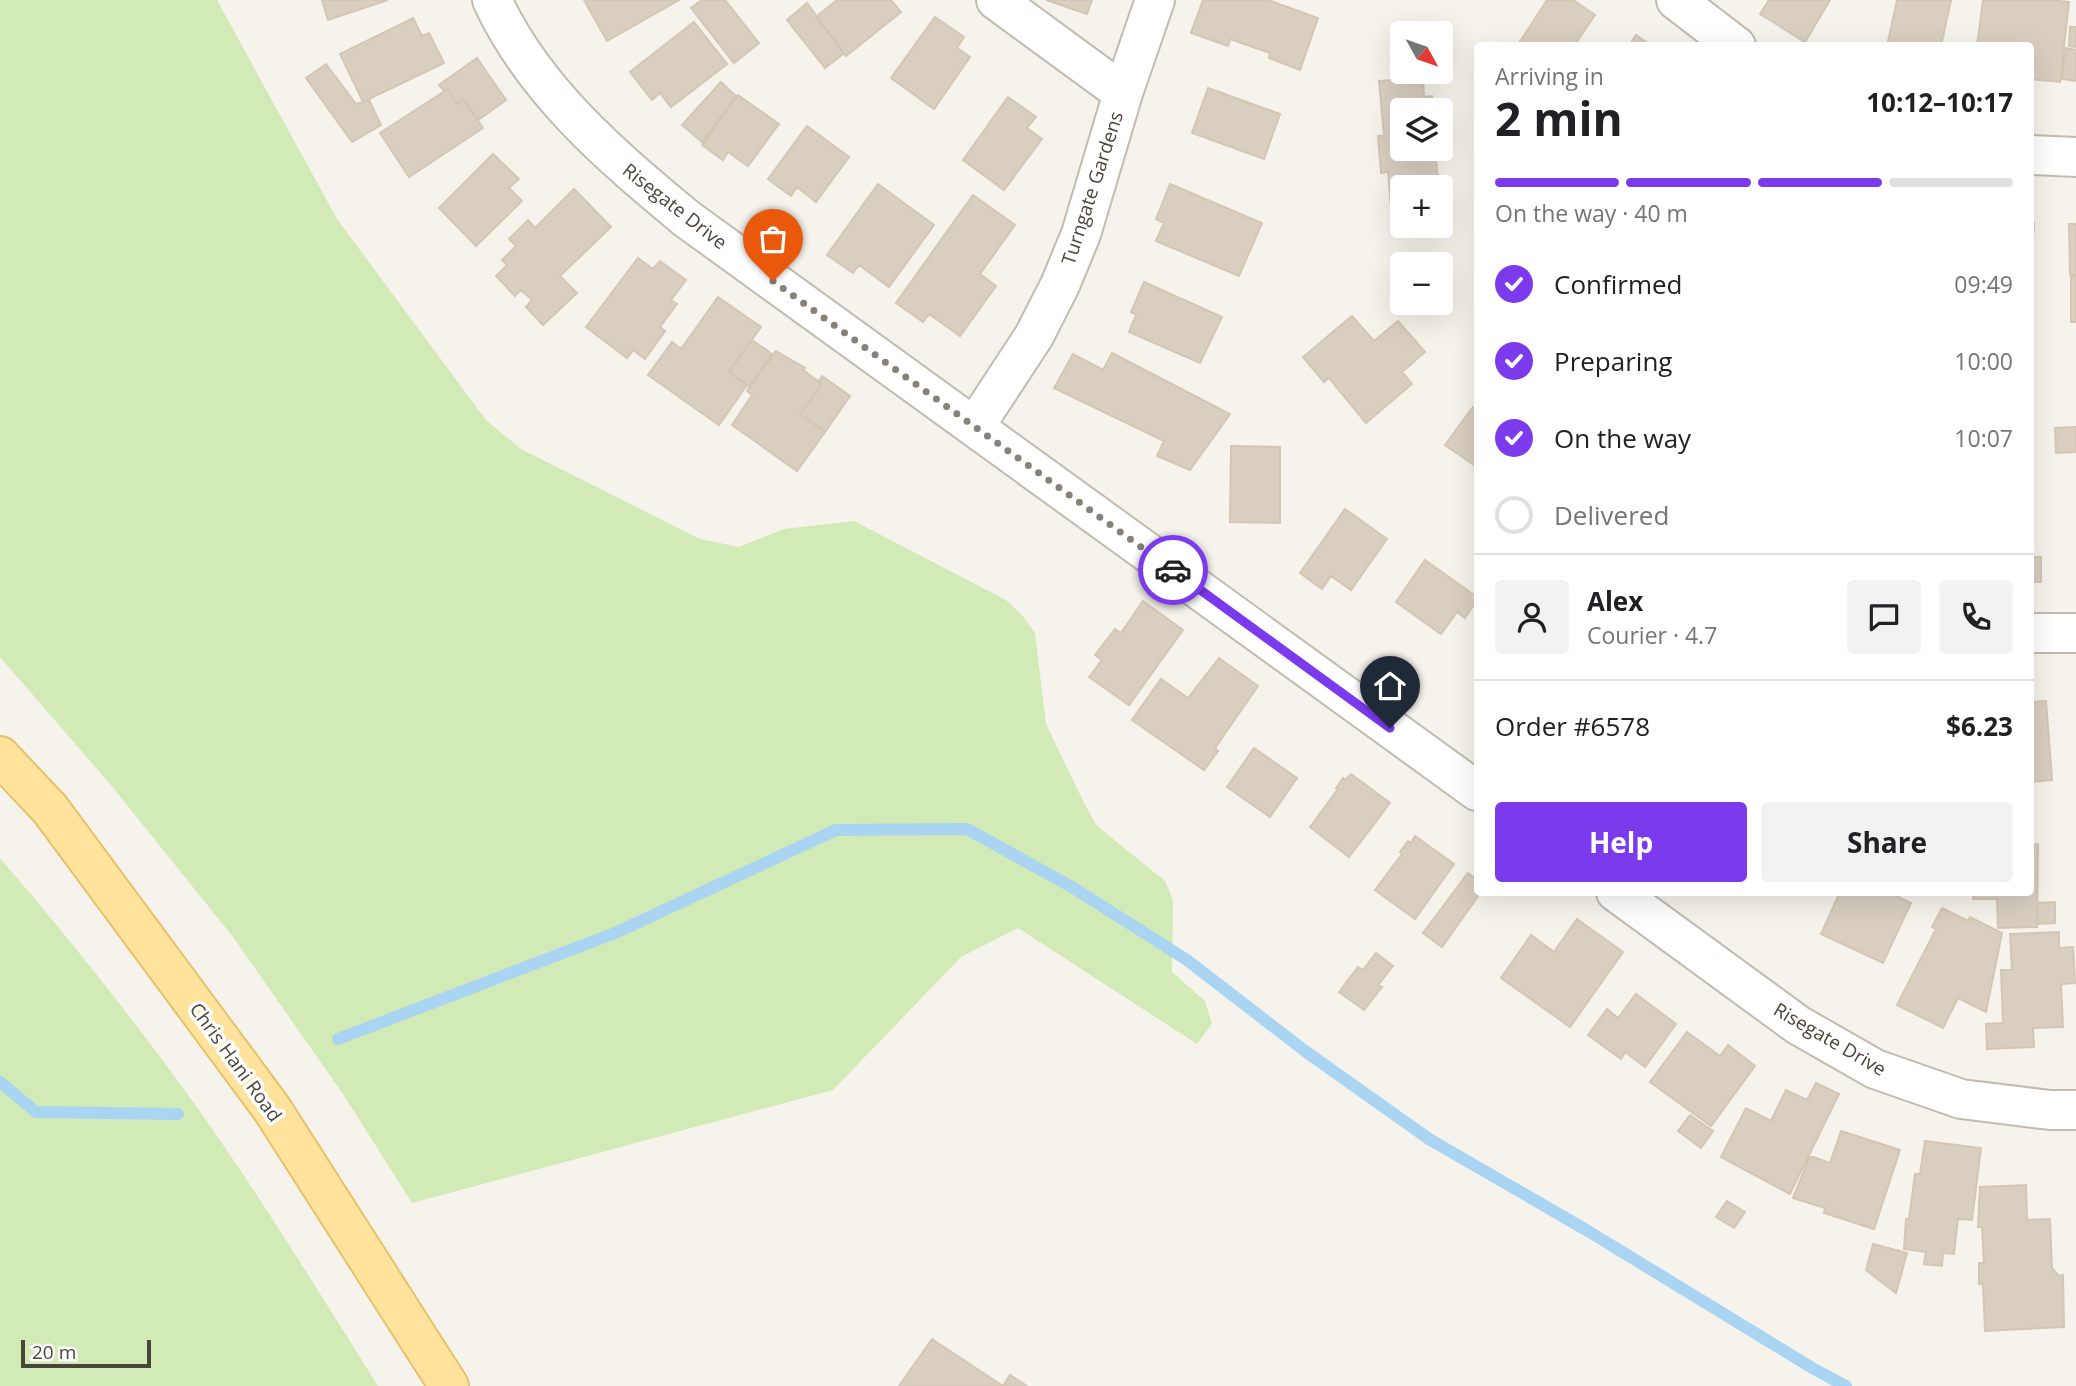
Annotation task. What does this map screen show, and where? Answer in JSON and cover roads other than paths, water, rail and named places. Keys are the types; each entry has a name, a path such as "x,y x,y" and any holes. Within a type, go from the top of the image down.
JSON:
{"main road":[{"name":"Chris Hani Road","path":"0,756 50,809 271,1109 449,1386"}],"street":[{"name":"Risegate Drive","path":"492,0 505,29 559,103 618,162 687,219 1474,789"},
{"name":"Turngate Gardens","path":"996,0 1123,93"},
{"name":"Turngate Gardens","path":"975,426 1034,336 1060,285 1085,221 1123,93 1155,0"},
{"path":"1676,0 1731,42"},
{"path":"2034,155 2076,157"},
{"path":"2034,633 2076,633"},
{"name":"Risegate Drive","path":"1621,896 1798,1025 1875,1069 1961,1099 2050,1110 2076,1110"}],"waterway":[{"path":"338,1039 615,933 836,830 967,829 1072,887 1187,960 1305,1051 1429,1139 1846,1386"},
{"path":"0,1082 36,1112 178,1114"}]}
